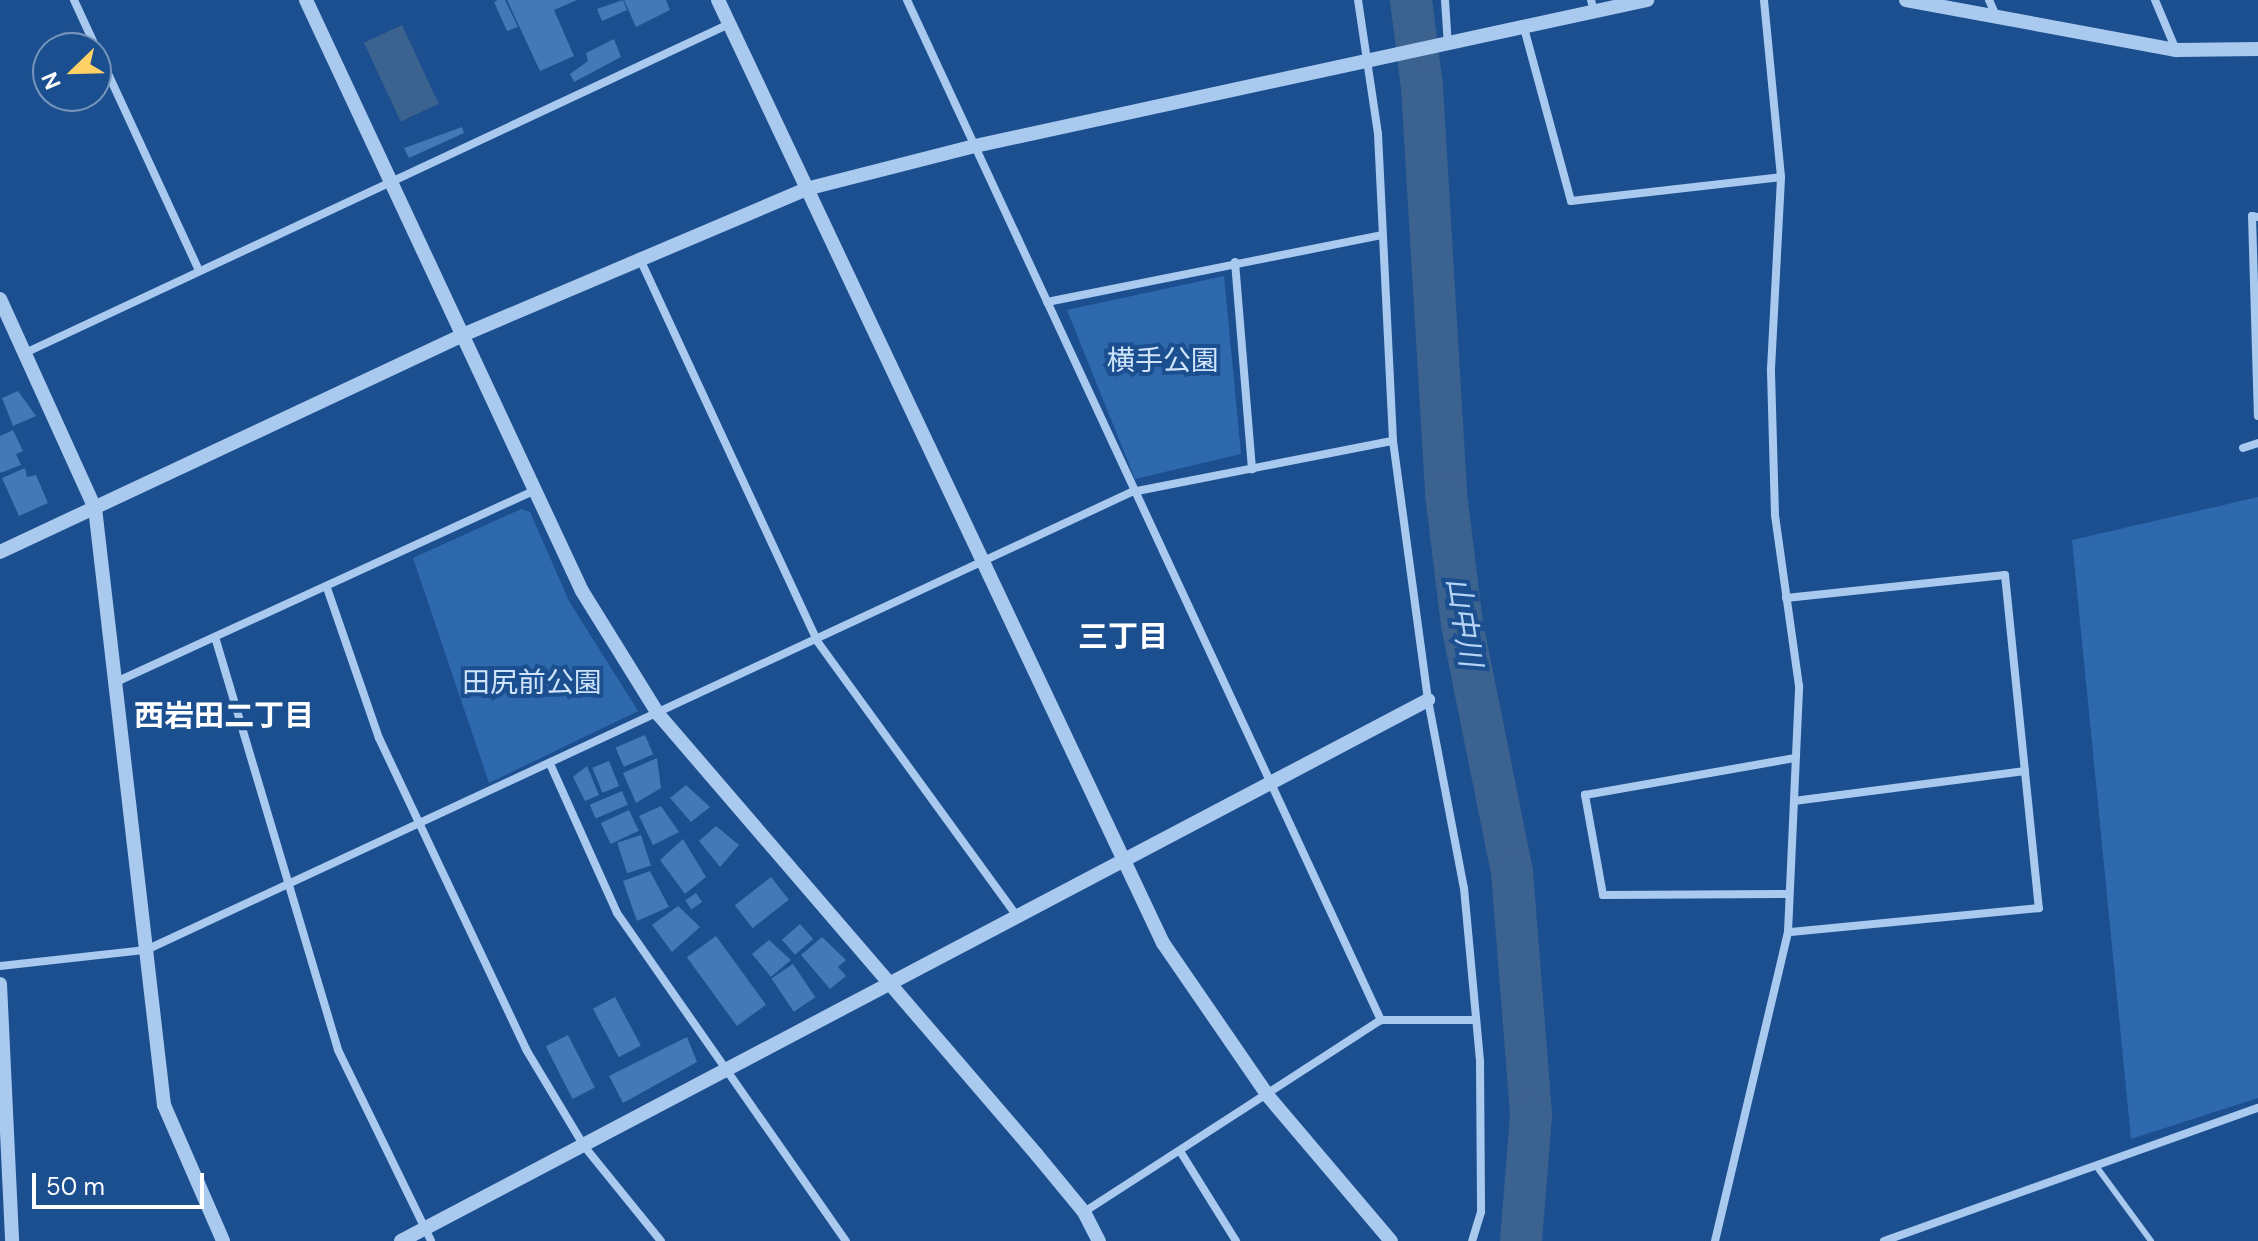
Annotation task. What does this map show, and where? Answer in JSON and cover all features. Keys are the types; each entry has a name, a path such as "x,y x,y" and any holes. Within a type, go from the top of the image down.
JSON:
{"street":[{"path":"74,0 199,270"},
{"path":"306,0 465,334 582,591 659,715 1084,1212 1099,1241"},
{"path":"718,0 1120,861 1199,1002 1268,1096 1391,1241"},
{"path":"907,0 1132,492 1271,779 1381,1020"},
{"path":"1358,0 1373,61 1393,441 1428,700 1464,888 1475,1020 1481,1212 1472,1241"},
{"path":"1444,47 1445,0"},
{"path":"0,552 465,334 639,257 806,189 975,146 1444,47 1524,28 1592,6 1647,0"},
{"path":"1715,1241 1788,932 1799,686 1775,515 1771,369 1781,177 1764,0"},
{"path":"1906,0 2176,50 2258,49"},
{"path":"1989,0 1996,17"},
{"path":"2155,0 2176,50"},
{"path":"25,353 729,24"},
{"path":"1524,28 1571,201 1781,177"},
{"path":"2258,217 2252,216 2258,416"},
{"path":"1047,302 1381,235"},
{"path":"639,257 817,641 1016,915"},
{"path":"1235,262 1252,469"},
{"path":"0,299 95,508 164,1105 223,1241"},
{"path":"0,966 146,950 551,766 1132,492 1393,441"},
{"path":"2243,448 2258,443"},
{"path":"116,682 327,588 537,489"},
{"path":"1786,598 2005,575 2039,908 1788,932"},
{"path":"327,588 379,738 527,1051 584,1146 661,1241"},
{"path":"215,637 287,888 338,1050 428,1235"},
{"path":"401,1241 428,1235 584,1146 888,983 1271,779 1428,700"},
{"path":"1789,894 1603,895 1585,795 1795,758"},
{"path":"551,766 617,913 846,1241"},
{"path":"1794,801 2025,771"},
{"path":"0,984 12,1241"},
{"path":"1084,1212 1268,1096 1381,1020 1475,1020"},
{"path":"1884,1241 2258,1108"},
{"path":"1180,1151 1236,1241"}],"lane":[{"path":"2096,1166 2151,1241"}],"green space":[{"name":"横手公園","path":"1224,276 1241,454 1135,479 1067,310"},
{"path":"2258,497 2258,1098 2131,1139 2072,540"},
{"name":"田尻前公園","path":"521,509 530,512 569,601 638,711 489,783 413,558"}],"shaded area":[{"path":"402,25 439,104 401,122 364,43"}],"building":[{"path":"505,0 518,27 507,31 494,2"},
{"path":"507,0 577,0 554,10 574,56 540,71"},
{"path":"623,0 627,10 602,21 597,9"},
{"path":"624,0 666,0 670,10 636,27"},
{"path":"614,39 621,57 574,82 570,74 588,61 586,53"},
{"path":"462,127 464,133 409,158 404,148"},
{"path":"18,391 36,416 13,426 2,398"},
{"path":"13,430 23,451 16,454 21,465 0,473 0,436"},
{"path":"25,468 27,477 36,475 48,503 19,516 2,478"},
{"path":"645,735 653,754 624,767 616,748"},
{"path":"657,758 661,788 636,803 623,773"},
{"path":"609,761 619,786 602,793 592,768"},
{"path":"587,766 599,795 585,801 573,777"},
{"path":"686,785 710,807 691,822 670,798"},
{"path":"622,791 628,805 596,818 590,805"},
{"path":"661,806 679,832 653,845 639,816"},
{"path":"629,810 639,831 611,844 601,823"},
{"path":"716,826 739,845 720,867 699,841"},
{"path":"641,835 651,865 627,873 617,843"},
{"path":"683,839 706,877 685,894 660,860"},
{"path":"650,871 669,907 637,921 623,881"},
{"path":"771,877 789,900 753,928 735,905"},
{"path":"696,893 702,902 691,909 685,900"},
{"path":"678,906 700,927 672,952 652,925"},
{"path":"800,924 813,939 795,955 782,940"},
{"path":"716,936 766,1005 737,1026 687,957"},
{"path":"822,937 846,960 838,967 846,976 830,989 801,955"},
{"path":"769,940 791,960 771,977 752,954"},
{"path":"793,964 815,997 794,1012 771,979"},
{"path":"615,997 641,1046 619,1057 593,1009"},
{"path":"568,1035 595,1088 573,1099 546,1046"},
{"path":"687,1037 697,1062 623,1103 609,1076"}],"waterway":[{"name":"山中川","path":"1411,0 1422,87 1446,494 1462,624 1512,872 1531,1116 1521,1241"}],"district":[{"name":"三丁目","path":"1123,637"},
{"name":"西岩田二丁目","path":"224,716"}]}
